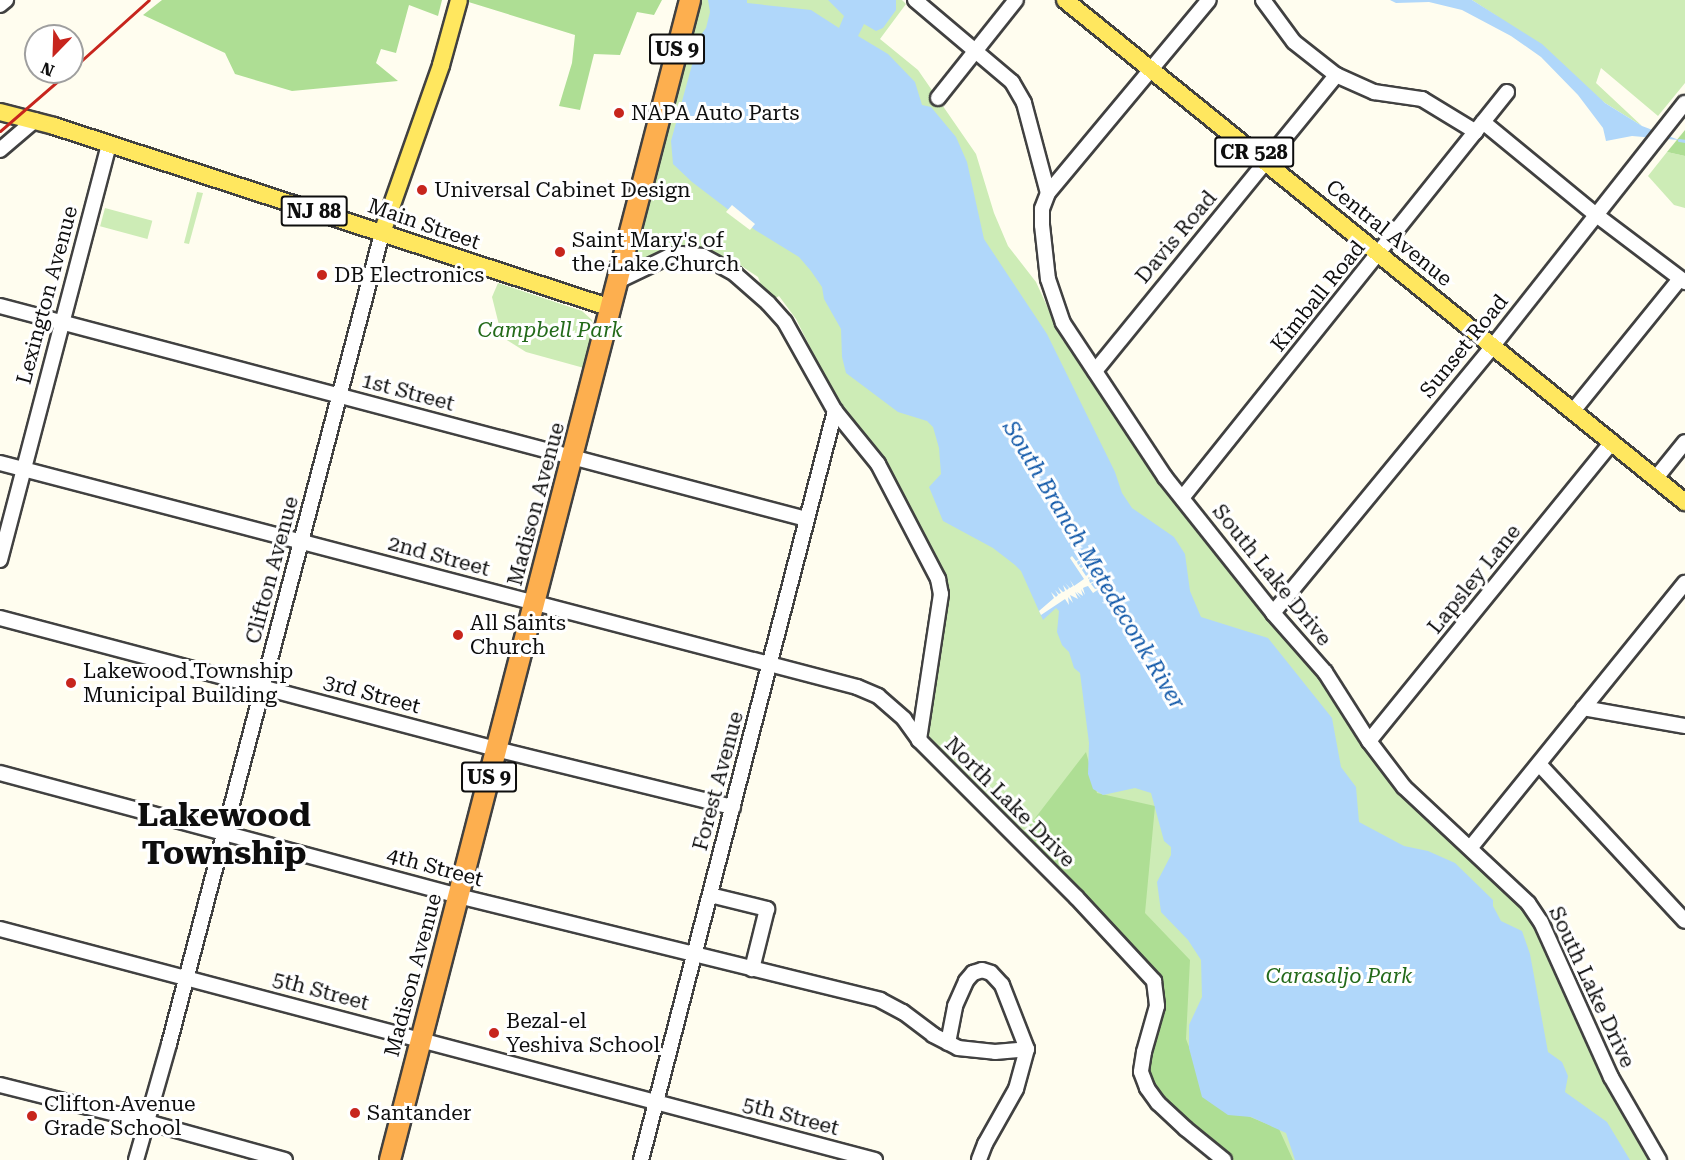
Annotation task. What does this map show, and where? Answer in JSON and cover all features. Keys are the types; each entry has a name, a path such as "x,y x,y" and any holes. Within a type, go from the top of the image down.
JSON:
{"highway":[{"name":"Madison Avenue","path":"390,1160 690,0"}],"main road":[{"path":"382,233 441,65 459,0"},
{"name":"Central Avenue","path":"1065,0 1685,502"},
{"name":"Main Street","path":"0,112 35,120 611,308"}],"street":[{"path":"0,5 6,0"},
{"name":"South Lake Drive","path":"915,0 1012,82 1024,103 1048,193 1042,209 1042,225 1053,298 1063,323 1182,498 1273,613 1325,672 1369,741 1404,787 1516,889 1541,922 1611,1077 1659,1160"},
{"path":"938,98 1016,0"},
{"path":"1048,193 1209,0"},
{"path":"1263,0 1294,42 1335,75 1374,92 1422,99 1480,127 1682,281 1573,411"},
{"name":"Davis Road","path":"1095,371 1335,75"},
{"name":"Kimball Road","path":"1182,498 1507,92"},
{"name":"Sunset Road","path":"1273,613 1492,346 1685,103"},
{"path":"0,150 35,120"},
{"name":"Lexington Avenue","path":"0,560 109,145"},
{"name":"Clifton Avenue","path":"136,1160 225,834 382,233"},
{"name":"North Lake Drive","path":"618,281 670,256 681,254 703,256 752,288 785,322 835,411 878,464 938,579 941,594 937,636 919,740 1076,897 1154,981 1157,1006 1144,1052 1142,1072 1147,1088 1179,1122 1224,1160"},
{"name":"1st Street","path":"0,306 806,519"},
{"name":"Forest Avenue","path":"641,1160 835,411"},
{"name":"Lapsley Lane","path":"1369,741 1612,442"},
{"path":"1656,478 1685,442"},
{"name":"2nd Street","path":"0,463 857,687 878,696 904,719 919,740"},
{"path":"1471,847 1685,583"},
{"name":"3rd Street","path":"0,618 496,749 733,807"},
{"path":"1583,708 1685,726"},
{"path":"1539,764 1685,921"},
{"name":"4th Street","path":"0,773 458,896 880,1000 903,1012 948,1043"},
{"path":"710,896 767,909 752,969"},
{"name":"5th Street","path":"0,929 875,1160"},
{"path":"979,1160 985,1144 1016,1089 1027,1049 1022,1031 1002,985 991,973 982,970 973,973 966,981 955,1006 948,1043 965,1049 995,1052 1027,1049"},
{"path":"0,1085 285,1160"}],"green space":[{"path":"162,0 442,0 438,16 409,5 396,53 381,49 376,63 398,81 292,91 235,74 225,53 143,15"},
{"path":"462,0 662,0 654,15 637,12 620,55 594,54 580,110 559,106 572,63 575,35"},
{"name":"Carasaljo Park","path":"695,0 902,0 906,4 880,39 918,70 976,154 994,213 1008,246 1036,282 1063,341 1095,371 1404,787 1516,889 1659,1160 1224,1160 1154,981 919,740 941,594 880,467 835,411 828,383 796,319 779,296 768,303 758,277 737,263 701,249 686,247 659,253 646,259 637,272 634,247"},
{"path":"1472,0 1685,0 1685,83 1658,116 1601,68 1596,83 1642,126 1605,103 1498,17"},
{"path":"1685,130 1685,156 1667,152"},
{"path":"1667,152 1685,156 1685,208 1674,205 1648,176"},
{"path":"197,192 203,193 189,244 184,243"},
{"path":"105,208 152,221 147,239 100,226"},
{"name":"Campbell Park","path":"498,283 582,311 592,320 594,332 584,368 526,352 502,337 492,297"},
{"path":"1086,752 1097,793 1155,806 1145,913 1190,960 1186,1039 1209,1100 1279,1129 1293,1160 1227,1160 1157,1097 1141,1066 1153,975 1019,839"}],"water":[{"name":"Carasaljo Park","path":"708,0 747,0 747,3 811,10 839,28 844,16 828,0 896,0 896,10 883,28 876,31 864,24 858,36 888,54 915,82 922,105 931,107 956,137 967,162 984,239 1047,334 1115,472 1122,493 1132,508 1174,537 1185,554 1190,591 1201,617 1268,638 1332,718 1341,767 1356,787 1359,822 1404,846 1428,851 1455,863 1493,900 1493,906 1501,921 1522,931 1530,954 1548,1052 1562,1062 1568,1076 1565,1092 1607,1122 1630,1160 1295,1160 1286,1133 1251,1117 1228,1115 1202,1097 1189,1048 1189,1025 1202,997 1201,960 1188,940 1161,912 1157,882 1171,855 1171,847 1164,841 1151,793 1135,788 1103,795 1093,789 1088,774 1089,743 1080,673 1074,668 1069,652 1062,645 1057,632 1059,611 1056,608 1043,620 1021,571 1015,565 993,548 943,521 929,487 941,474 939,448 933,427 927,421 898,412 846,373 842,357 841,329 824,299 822,287 799,257 755,230 692,182 673,164 671,141 700,36 706,28 710,12"},
{"path":"1390,0 1472,0 1542,44 1605,103 1642,126 1679,140 1632,136 1606,141 1603,128 1578,95 1541,57 1511,36 1462,10 1429,2 1396,3"}],"pier":[{"path":"732,205 755,224 750,230 726,212"},
{"path":"1072,556 1076,561 1082,558 1077,562 1078,565 1084,561 1079,566 1081,568 1086,565 1082,570 1086,576 1091,572 1088,579 1094,576 1089,580 1090,583 1097,580 1091,584 1095,589 1102,587 1093,593 1088,586 1085,587 1083,588 1085,595 1081,589 1083,596 1077,592 1081,598 1075,592 1078,599 1070,595 1073,603 1068,597 1069,605 1065,599 1041,615 1039,611 1054,598 1051,592 1056,597 1058,595 1055,590 1061,593 1058,587 1063,592 1065,591 1063,585 1067,590 1069,588 1065,583 1070,588 1073,586 1070,580 1074,586 1084,579 1070,558"}],"waterway":[{"path":"1679,140 1685,141"}],"railway":[{"path":"84,58 149,0"},
{"path":"0,131 54,84"}],"place":[{"name":"NAPA Auto Parts","path":"619,113"},
{"name":"Universal Cabinet Design","path":"422,190"},
{"name":"Saint Mary's of the Lake Church","path":"560,252"},
{"name":"DB Electronics","path":"322,275"},
{"name":"All Saints Church","path":"458,635"},
{"name":"Lakewood Township Municipal Building","path":"71,683"},
{"name":"Bezal-el Yeshiva School","path":"494,1033"},
{"name":"Santander","path":"355,1113"},
{"name":"Clifton Avenue Grade School","path":"32,1116"}],"district":[{"name":"Lakewood Township","path":"224,834"}],"water label":[{"name":"South Branch Metedeconk River","path":"1094,565"}]}
